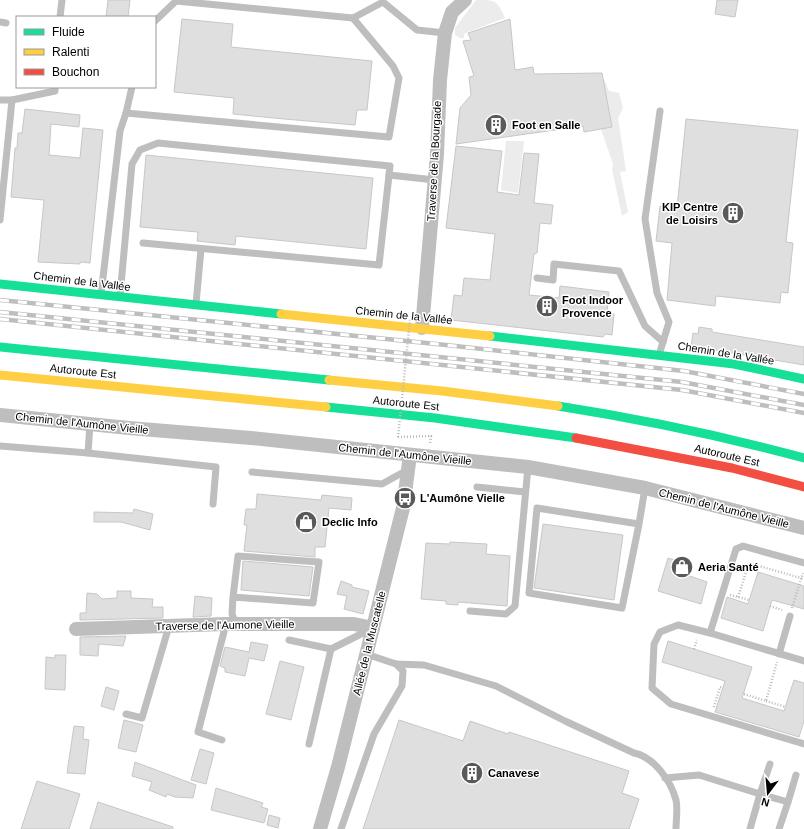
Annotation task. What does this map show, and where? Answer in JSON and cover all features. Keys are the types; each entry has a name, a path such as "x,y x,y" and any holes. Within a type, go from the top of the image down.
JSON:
{"main road":[{"name":"Chemin de la Vallée","path":"0,284 100,296 422,328 734,364 804,379"},
{"name":"Autoroute Est","path":"0,347 442,391 545,404 630,418 737,440 804,458"},
{"name":"Autoroute Est","path":"0,375 435,418 544,432 634,447 732,468 804,486"}],"street":[{"name":"Traverse de la Bourgade","path":"422,328 434,180 438,97 445,33 452,12 465,0"},
{"name":"Chemin de l'Aumône Vieille","path":"0,415 251,438 528,467 645,488 804,528"},
{"name":"Allée de la Muscatelle","path":"320,829 338,767 403,508 410,455"},
{"name":"Traverse de l'Aumone Vieille","path":"76,629 231,624 354,624 373,628"}],"lane":[{"path":"60,16 62,0"},
{"path":"156,20 176,1 353,18 383,1 417,30 445,33"},
{"path":"126,113 389,137 398,78 392,66 353,18"},
{"path":"0,100 12,100 55,91 56,88"},
{"path":"100,296 120,131 132,88"},
{"path":"0,220 12,100"},
{"path":"659,356 669,322 657,293 645,218 660,111"},
{"path":"120,298 132,164 140,150 158,143 390,166 379,265 143,243"},
{"path":"389,175 434,180"},
{"path":"196,306 201,249"},
{"path":"537,278 553,280 554,264 619,271 644,326 663,342"},
{"path":"88,453 90,424"},
{"path":"0,446 88,453 216,467 213,504"},
{"path":"470,611 506,614 515,606 528,467"},
{"path":"252,472 382,484 409,469"},
{"path":"477,487 525,492"},
{"path":"639,524 537,508 529,593 622,608 639,524 645,488"},
{"path":"710,633 736,549 743,546 804,563"},
{"path":"222,740 198,732 231,624 233,597 238,556 319,562 313,603 233,597"},
{"path":"779,654 790,616"},
{"path":"804,661 678,625 660,632 654,644 652,688 671,704 804,744"},
{"path":"126,714 142,718 169,626"},
{"path":"289,640 331,649 373,628"},
{"path":"309,744 331,649"},
{"path":"366,654 396,664 424,665 496,686 565,721 634,753 643,755 656,766 666,778 676,800 676,829"},
{"path":"341,829 374,734 402,686 402,671 396,664"},
{"path":"750,829 770,764"},
{"path":"666,778 699,775 788,802"},
{"path":"779,829 796,775"}],"path":[{"path":"410,320 398,437 431,436"},
{"path":"738,597 749,563 803,578"},
{"path":"790,616 803,578 804,569"},
{"path":"723,593 749,600"},
{"path":"766,701 779,654"},
{"path":"711,717 720,687 723,688"},
{"path":"744,694 786,707"},
{"path":"760,703 761,699"}],"shaded area":[{"path":"476,0 488,0 495,2 498,4 505,18 468,32 464,34 464,38 460,38 455,35 455,28"},
{"path":"603,77 609,91 619,93 623,108 618,118 626,171 620,172 628,212 622,216 612,169 613,164 601,129 612,127"},
{"path":"506,141 524,141 518,193 501,190"}],"building":[{"path":"108,0 130,0 128,16 106,16"},
{"path":"717,0 738,0 735,17 715,14"},
{"path":"182,19 233,24 231,47 372,61 367,110 357,110 355,125 284,119 233,114 234,98 174,92"},
{"path":"510,19 515,70 533,67 534,74 602,73 612,127 584,132 583,126 456,144 460,108 471,95 469,77 474,76 463,41 471,40 468,33"},
{"path":"25,109 80,115 79,127 51,124 49,155 80,158 83,128 103,130 90,263 38,262 44,200 11,197 15,148 17,148 18,133 22,133"},
{"name":"KIP Centre de Loisirs","path":"686,119 798,130 786,242 793,243 788,293 781,292 780,303 716,296 715,306 667,300 672,243 656,241 660,206 677,208"},
{"path":"456,146 502,151 497,192 519,195 524,153 539,154 534,203 553,205 551,224 540,223 537,253 534,254 529,295 559,298 560,286 609,292 607,313 614,314 612,335 605,334 603,337 451,320 454,295 462,296 464,278 490,280 495,234 446,228"},
{"path":"146,155 373,178 366,249 236,236 235,245 197,241 198,232 140,227"},
{"path":"699,327 712,329 712,332 804,347 804,365 691,346 693,333 698,334"},
{"path":"257,494 321,500 322,495 352,498 351,510 329,508 325,547 315,547 315,557 244,551 247,525 244,525 246,509 256,509"},
{"path":"134,509 153,514 150,530 121,522 94,522 94,512 133,513"},
{"path":"543,524 623,535 614,600 534,588"},
{"path":"450,542 487,544 486,554 510,556 507,606 458,602 458,605 446,604 446,601 421,599 426,543 450,544"},
{"path":"668,558 690,565 687,575 707,582 701,604 658,591"},
{"path":"243,561 313,567 309,596 241,590"},
{"path":"758,572 804,586 804,609 772,600 763,631 721,618 727,597 748,604"},
{"path":"341,581 352,585 352,587 369,591 363,614 344,609 347,596 337,594"},
{"path":"117,591 131,591 131,598 153,599 152,607 163,607 163,618 80,620 80,613 86,613 87,593 97,594 102,599 117,598"},
{"path":"195,596 212,598 211,616 193,617"},
{"path":"126,636 123,646 99,644 98,656 80,655 80,637"},
{"path":"668,641 752,667 742,698 784,711 794,680 804,683 804,721 799,737 715,712 725,681 662,662"},
{"path":"251,642 268,645 264,661 249,658 245,676 225,672 225,668 220,666 225,647 249,652"},
{"path":"55,655 66,655 65,690 45,689 46,657 55,658"},
{"path":"280,661 304,667 291,720 266,714"},
{"path":"106,687 119,691 114,710 101,706"},
{"path":"124,720 143,725 136,752 118,748"},
{"name":"Canavese","path":"399,720 463,741 470,721 508,734 509,732 629,771 622,793 639,799 629,829 363,829"},
{"path":"74,726 84,727 83,739 89,740 85,774 67,773"},
{"path":"200,749 214,753 206,784 191,780"},
{"path":"135,762 196,785 193,798 175,797 167,794 166,797 149,790 152,782 132,776"},
{"path":"37,781 80,794 69,829 21,829"},
{"path":"216,788 263,803 261,807 268,809 264,823 211,810"},
{"path":"98,802 173,827 173,829 90,829"},
{"path":"269,815 280,818 278,828 267,825"}],"railway":[{"path":"0,300 446,345 684,371 804,394"},
{"path":"0,312 682,382 804,405"},
{"path":"0,319 682,390 804,413"}],"traffic: fast":[{"path":"0,284 281,314"},
{"path":"490,336 734,364 804,379"},
{"path":"0,347 329,380"},
{"path":"558,406 682,429 743,442 804,458"},
{"path":"326,407 435,418 576,438"}],"traffic: slow":[{"path":"281,314 490,336"},
{"path":"0,375 326,407"},
{"path":"329,380 442,391 558,406"}],"traffic: jam":[{"path":"576,438 732,468 804,487"}],"place":[{"name":"Foot en Salle","path":"496,125"},
{"name":"KIP Centre de Loisirs","path":"733,213"},
{"name":"Foot Indoor Provence","path":"547,306"},
{"name":"L'Aumône Vielle","path":"405,498"},
{"name":"Declic Info","path":"306,522"},
{"name":"Aeria Santé","path":"682,567"},
{"name":"Canavese","path":"472,773"}]}
